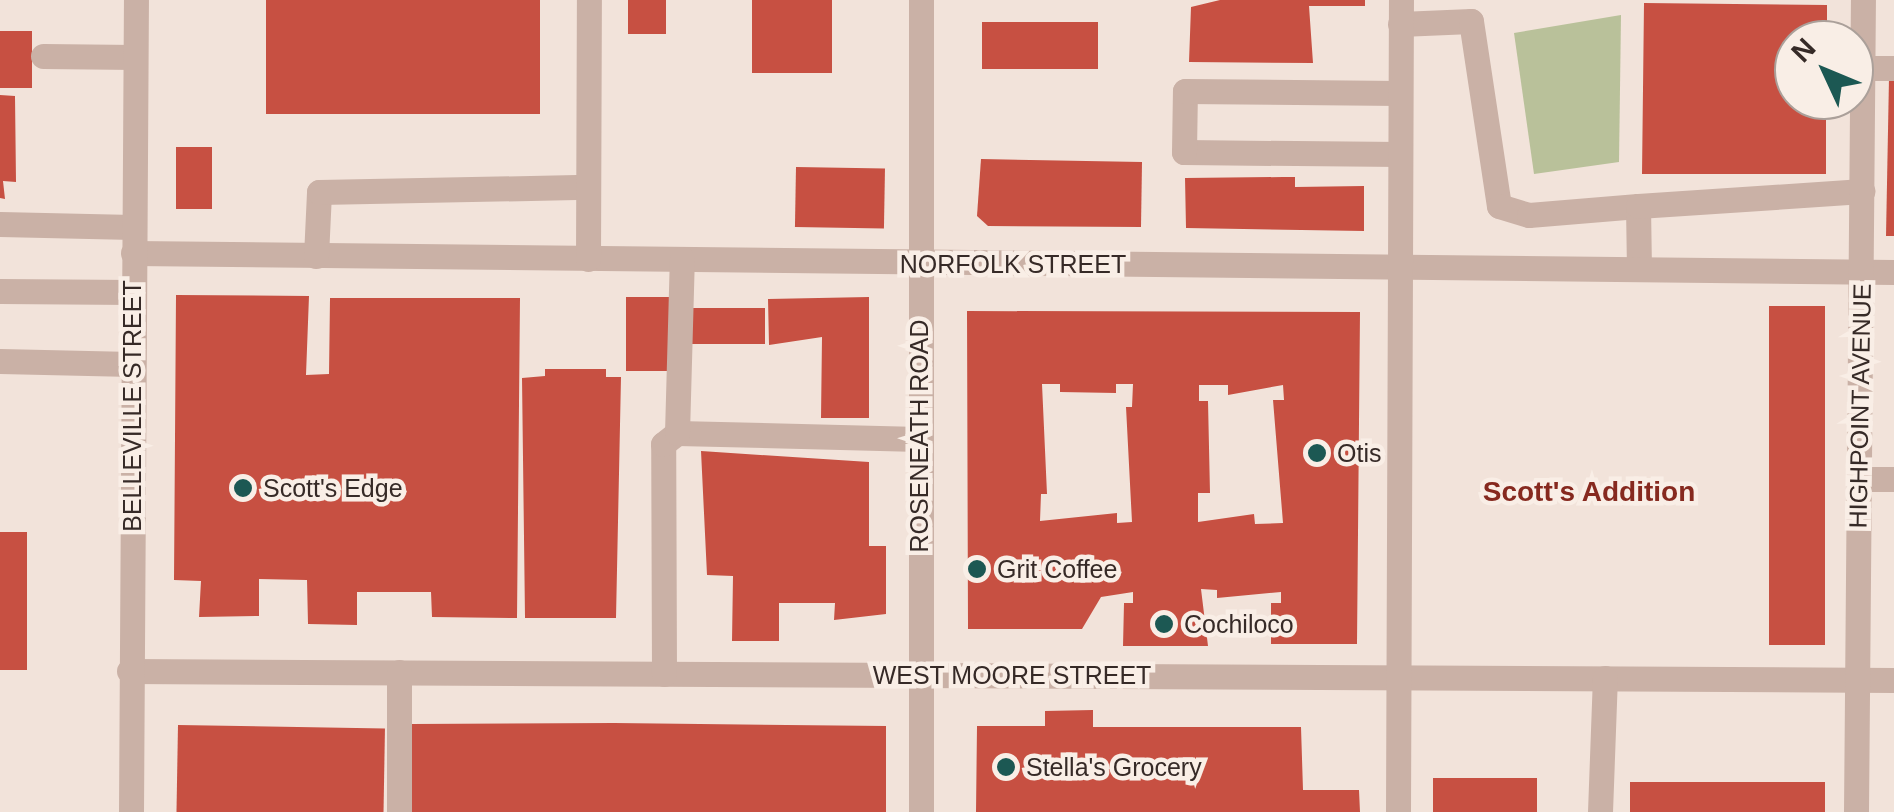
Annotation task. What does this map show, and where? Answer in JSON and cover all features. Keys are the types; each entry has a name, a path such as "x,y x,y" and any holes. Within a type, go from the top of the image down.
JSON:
{"street":[{"name":"BELLEVILLE STREET","path":"131,812 136,0"},
{"path":"588,259 589,0"},
{"name":"ROSENEATH ROAD","path":"921,0 921,812"},
{"path":"1398,812 1401,12 1471,22 1490,192 1499,206 1529,215 1862,191"},
{"path":"43,56 135,57"},
{"path":"1400,93 1185,92 1184,137 1184,152 1400,154"},
{"name":"HIGHPOINT AVENUE","path":"1856,812 1863,120"},
{"path":"316,256 319,192 588,187"},
{"path":"1638,206 1639,269"},
{"path":"0,224 133,227"},
{"name":"NORFOLK STREET","path":"133,253 1894,272"},
{"path":"678,433 682,259"},
{"path":"0,292 132,292"},
{"path":"0,362 132,364"},
{"path":"664,674 664,444 678,433 919,439"},
{"path":"1860,479 1894,479"},
{"name":"WEST MOORE STREET","path":"129,671 1894,680"},
{"path":"399,672 399,812"},
{"path":"1600,812 1605,678"}],"green space":[{"path":"1621,15 1619,162 1534,174 1514,33"}],"building":[{"path":"266,0 540,0 540,114 266,114"},
{"path":"628,0 666,0 666,34 628,34"},
{"path":"752,0 832,0 832,73 752,73"},
{"path":"1220,0 1365,0 1365,6 1309,6 1313,63 1189,62 1191,7"},
{"path":"1644,3 1827,5 1827,20 1774,20 1774,120 1826,120 1826,174 1642,174"},
{"path":"982,22 1098,22 1098,69 982,69"},
{"path":"0,31 32,31 32,88 0,88"},
{"path":"1889,78 1894,78 1894,236 1886,236"},
{"path":"0,95 15,96 16,182 3,181 5,199 0,198"},
{"path":"176,147 212,147 212,209 176,209"},
{"path":"981,159 1142,162 1141,227 988,226 977,216"},
{"path":"796,167 885,169 884,229 795,227"},
{"path":"1295,177 1295,187 1364,186 1364,231 1186,228 1185,178"},
{"path":"176,295 309,296 306,375 329,374 330,298 520,298 517,618 432,617 431,592 357,592 357,625 308,624 307,580 259,579 259,616 199,617 201,581 174,580"},
{"path":"626,297 671,297 671,371 626,371"},
{"path":"869,297 869,418 821,418 822,337 769,345 768,299"},
{"path":"1769,306 1825,306 1825,645 1769,645"},
{"path":"685,308 765,308 765,344 685,344"},
{"name":"Otis","path":"967,311 1360,312 1357,644 1271,644 1271,603 1281,603 1281,592 1217,598 1217,590 1201,589 1208,646 1123,646 1124,603 1133,603 1133,592 1101,597 1082,629 968,629","holes":["1042,384 1060,384 1060,392 1116,393 1116,384 1133,384 1132,407 1126,407 1132,522 1117,523 1117,513 1040,521 1041,494 1047,494","1199,385 1228,385 1228,395 1283,385 1284,400 1273,400 1283,523 1255,524 1254,514 1198,522 1198,493 1210,493 1208,401 1199,401"]},
{"path":"545,369 606,369 606,377 621,377 616,618 525,618 522,378 545,376"},
{"path":"701,451 869,462 869,546 886,546 886,614 834,620 835,603 779,603 779,641 732,641 733,576 707,575"},
{"path":"0,532 27,532 27,670 0,670"},
{"path":"1093,710 1093,727 1301,727 1303,790 1359,790 1360,812 976,812 977,726 1045,726 1045,711"},
{"path":"412,724 886,726 886,812 412,812"},
{"path":"178,725 385,729 384,812 176,812"},
{"path":"1433,778 1537,778 1537,812 1433,812"},
{"path":"1630,782 1825,782 1825,812 1630,812"}],"place":[{"name":"Otis","path":"1317,453"},
{"name":"Scott's Edge","path":"243,488"},
{"name":"Grit Coffee","path":"977,569"},
{"name":"Cochiloco","path":"1164,624"},
{"name":"Stella's Grocery","path":"1006,767"}],"district":[{"name":"Scott's Addition","path":"1589,492"}]}
